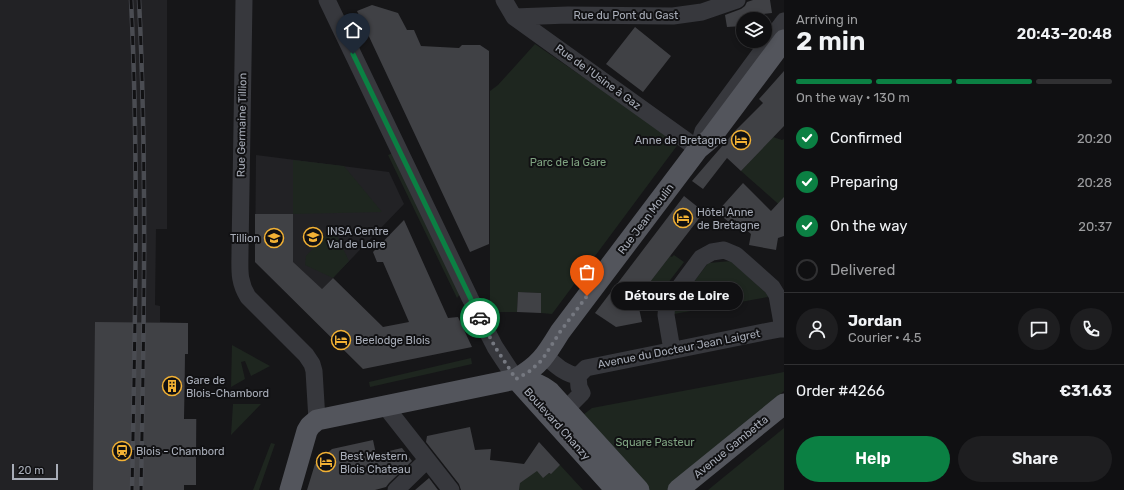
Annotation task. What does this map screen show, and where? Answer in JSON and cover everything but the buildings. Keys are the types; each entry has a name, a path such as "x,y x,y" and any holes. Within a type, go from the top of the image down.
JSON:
{"main road":[{"name":"Rue Jean Moulin","path":"516,379 530,371 542,360 560,332 698,149 710,139 784,40"},
{"path":"290,490 307,431 317,420 516,379"},
{"name":"Boulevard Chanzy","path":"516,379 530,381 541,385 550,392 639,490"},
{"name":"Boulevard Chanzy","path":"516,379 616,490"},
{"name":"Avenue Gambetta","path":"678,490 784,404"}],"street":[{"name":"Rue Germaine Tillion","path":"244,0 240,251 240,275 242,287 248,298 306,355 312,364 314,371 317,420"},
{"path":"327,0 470,298 495,347 516,379"},
{"name":"Rue de l'Usine à Gaz","path":"504,0 514,17 698,149"},
{"name":"Rue du Pont du Gast","path":"514,17 568,15 673,16 702,12 737,0"},
{"name":"Rue Jean Moulin","path":"698,149 703,131 784,21"},
{"path":"672,350 666,315 667,304 701,258 712,252 724,250 736,256 772,287 777,295 784,329"},
{"name":"Avenue du Docteur Jean Laigret","path":"578,376 586,368 784,329"},
{"path":"545,356 563,371 571,375 578,376 579,387 582,393 570,405 567,412"},
{"path":"385,406 451,490"},
{"path":"396,490 427,460"}],"shaded area":[{"path":"0,0 167,0 167,229 156,229 155,305 160,306 160,322 188,323 188,354 185,354 184,419 197,419 196,459 184,484 184,490 0,490"},
{"name":"INSA Centre Val de Loire","path":"256,155 389,172 404,204 303,309 255,262"}],"green space":[{"name":"Parc de la Gare","path":"535,44 679,143 552,314 541,313 541,293 518,292 517,312 490,312 490,91 498,85"},
{"path":"773,137 782,140 784,139 784,209 741,171"},
{"path":"393,153 460,294 457,298 388,155"},
{"path":"293,160 344,166 382,212 293,214"},
{"path":"333,228 349,261 333,278 305,265 306,256"},
{"path":"674,255 684,262 658,296 646,287 670,256 672,257"},
{"path":"731,261 766,293 768,297 674,314 678,303 708,263"},
{"path":"232,345 270,366 251,376 245,361 241,362 245,379 231,387"},
{"path":"471,358 472,364 370,387 369,382"},
{"name":"Square Pasteur","path":"784,372 784,391 667,490 639,490 575,421 592,408"},
{"path":"233,404 261,404 231,435"},
{"path":"784,428 784,490 708,490"},
{"path":"271,443 275,444 259,490 253,490"},
{"path":"530,463 550,474 560,465 583,490 519,490 520,482 525,479"}],"railway":[{"path":"131,0 136,184 132,490"},
{"path":"139,0 142,61 144,184 141,490"}],"way so far":[{"path":"480,318 495,347 516,379 530,371 542,360 560,332 587,296"}],"place":[{"name":"Anne de Bretagne","path":"741,140"},
{"name":"Hôtel Anne de Bretagne","path":"683,218"},
{"name":"INSA Centre Val de Loire","path":"313,237"},
{"name":"Tillion","path":"274,238"},
{"name":"Détours de Loire","path":"587,296"},
{"name":"Beelodge Blois","path":"341,340"},
{"name":"Gare de Blois-Chambord","path":"172,386"},
{"name":"Blois - Chambord","path":"122,451"},
{"name":"Best Western Blois Chateau","path":"326,462"}],"route":[{"path":"353,54 480,318"}]}
